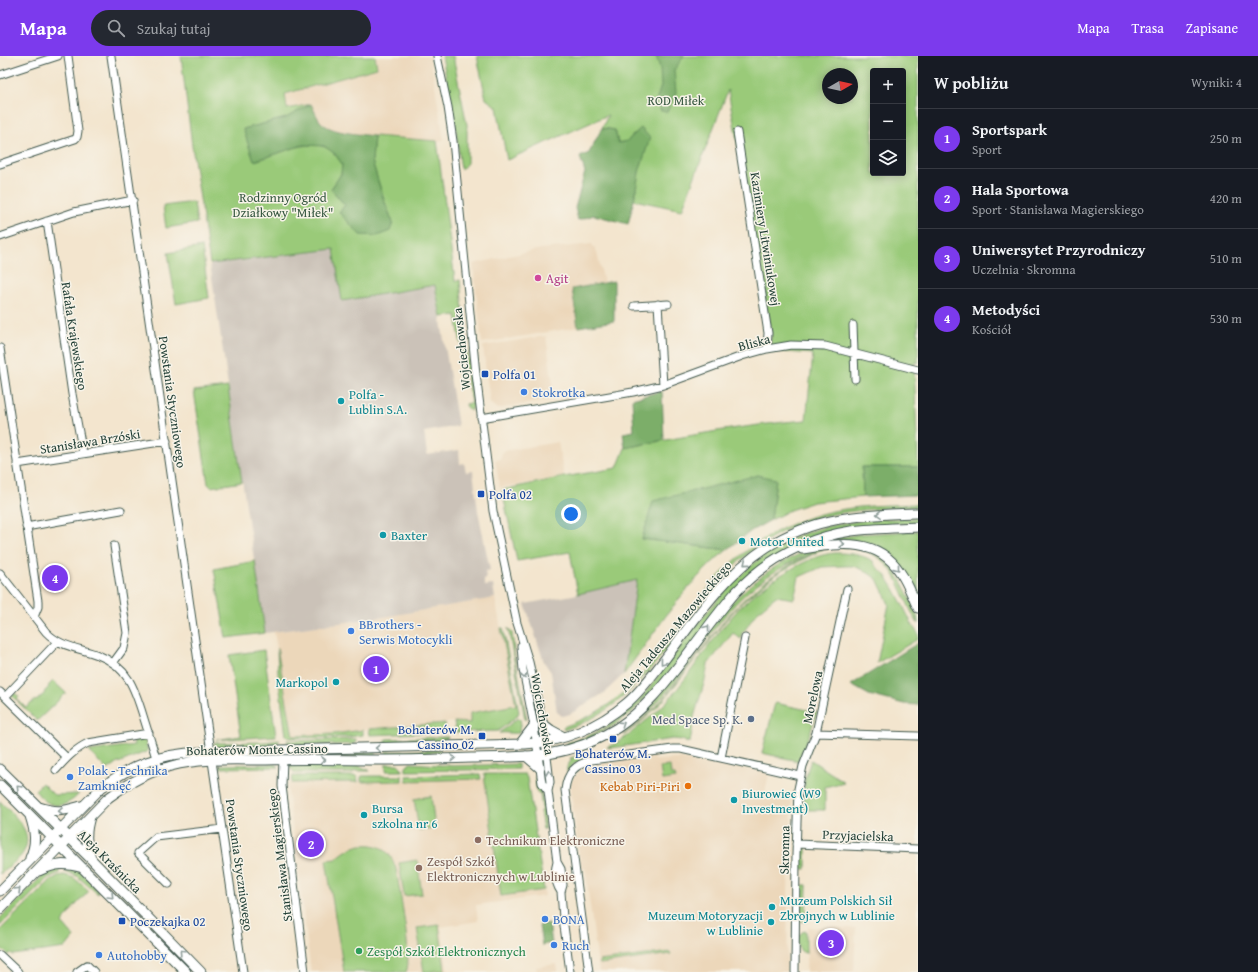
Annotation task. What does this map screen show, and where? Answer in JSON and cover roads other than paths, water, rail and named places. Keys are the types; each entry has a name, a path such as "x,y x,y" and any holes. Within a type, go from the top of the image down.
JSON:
{"main road":[{"name":"Aleja Tadeusza Mazowieckiego","path":"541,742 564,737 581,731 618,711 650,678 722,586 745,563 767,547 798,531 833,520 856,516 918,513"},
{"name":"Aleja Tadeusza Mazowieckiego","path":"542,755 566,750 590,742 611,731 632,717 660,689 722,608 741,586 765,566 791,550 812,541 841,533 865,529 918,527"},
{"path":"791,550 826,545 849,544 878,552 891,561 900,572 918,608"},
{"path":"520,744 538,725 564,737"},
{"name":"Bohaterów Monte Cassino","path":"0,909 108,798 137,779 159,769 212,756 541,742"},
{"name":"Bohaterów Monte Cassino","path":"0,891 101,788 118,776 138,765 156,758 182,753 212,756 283,759 403,760 542,755"},
{"path":"526,756 540,768"},
{"name":"Aleja Kraśnicka","path":"0,769 91,859 201,972"},
{"name":"Aleja Kraśnicka","path":"0,785 186,972"},
{"path":"38,807 56,812 83,806"},
{"path":"28,863 33,851 35,840 33,825 29,815"},
{"path":"91,815 86,835 91,859"},
{"path":"36,872 48,867 62,864 83,868"}],"street":[{"path":"0,75 58,56"},
{"path":"0,164 76,139 78,131 68,56"},
{"name":"Powstania Styczniowego","path":"111,56 133,200 166,441 243,972"},
{"name":"Wojciechowska","path":"437,56 448,107 453,141 481,418 493,511 521,638 530,666 542,755 550,782 548,791 557,862 555,873 557,886 561,892 563,925 570,972"},
{"name":"Kazimiery Litwiniukowej","path":"738,132 768,333 767,349"},
{"path":"0,237 74,212 133,200"},
{"name":"Rafała Krajewskiego","path":"47,221 72,394 83,454"},
{"path":"658,304 663,385"},
{"path":"634,306 668,304"},
{"path":"853,325 855,379"},
{"name":"Bliska","path":"481,418 633,392 663,385 742,356 767,349 791,345 824,346 918,370"},
{"path":"0,348 38,607 34,616"},
{"name":"Stanisława Brzóski","path":"17,464 166,441"},
{"path":"26,527 121,510"},
{"path":"113,663 124,648 127,633 114,546"},
{"path":"0,573 49,635 57,642 97,654 113,663 123,672 132,684 137,696 159,769"},
{"name":"Morelowa","path":"847,589 816,733 918,736"},
{"path":"721,758 745,638"},
{"path":"57,642 3,695 67,758"},
{"path":"56,770 81,746 88,743 149,733"},
{"name":"Skromna","path":"795,972 798,789 800,776 816,733"},
{"path":"589,972 566,796 566,783 570,774 578,766 587,762 681,749 800,776"},
{"name":"Wojciechowska","path":"542,755 540,768 542,783 548,791"},
{"name":"Stanisława Magierskiego","path":"283,759 282,786 305,972"},
{"path":"169,884 138,853 156,837 222,829"},
{"name":"Przyjacielska","path":"796,844 918,849"},
{"path":"0,955 18,972"},
{"path":"77,972 88,965 94,972"}],"place":[{"name":"Agit","path":"538,278"},
{"name":"Polfa 01","path":"485,374"},
{"name":"Stokrotka","path":"524,392"},
{"name":"Polfa - Lublin S.A.","path":"341,401"},
{"name":"Polfa 02","path":"481,494"},
{"name":"Baxter","path":"383,535"},
{"name":"Motor United","path":"742,541"},
{"name":"Metodyści","path":"55,578"},
{"name":"BBrothers - Serwis Motocykli","path":"351,631"},
{"name":"Sportspark","path":"376,669"},
{"name":"Markopol","path":"336,682"},
{"name":"Med Space Sp. K.","path":"751,719"},
{"name":"Bohaterów M. Cassino 02","path":"482,736"},
{"name":"Bohaterów M. Cassino 03","path":"613,739"},
{"name":"Polak - Technika Zamknięć","path":"70,777"},
{"name":"Kebab Piri-Piri","path":"688,786"},
{"name":"Biurowiec (W9 Investment)","path":"734,800"},
{"name":"Bursa szkolna nr 6","path":"364,815"},
{"name":"Technikum Elektroniczne","path":"478,840"},
{"name":"Hala Sportowa","path":"311,844"},
{"name":"Zespół Szkół Elektronicznych w Lublinie","path":"419,868"},
{"name":"Muzeum Polskich Sił Zbrojnych w Lublinie","path":"772,907"},
{"name":"BONA","path":"545,919"},
{"name":"Poczekajka 02","path":"122,921"},
{"name":"Muzeum Motoryzacji w Lublinie","path":"771,922"},
{"name":"Uniwersytet Przyrodniczy","path":"831,943"},
{"name":"Ruch","path":"554,945"},
{"name":"Zespół Szkół Elektronicznych","path":"359,951"},
{"name":"Autohobby","path":"99,955"}],"park label":[{"name":"ROD Miłek","path":"676,100"},
{"name":"Rodzinny Ogród Działkowy \"Miłek\"","path":"283,204"}]}
